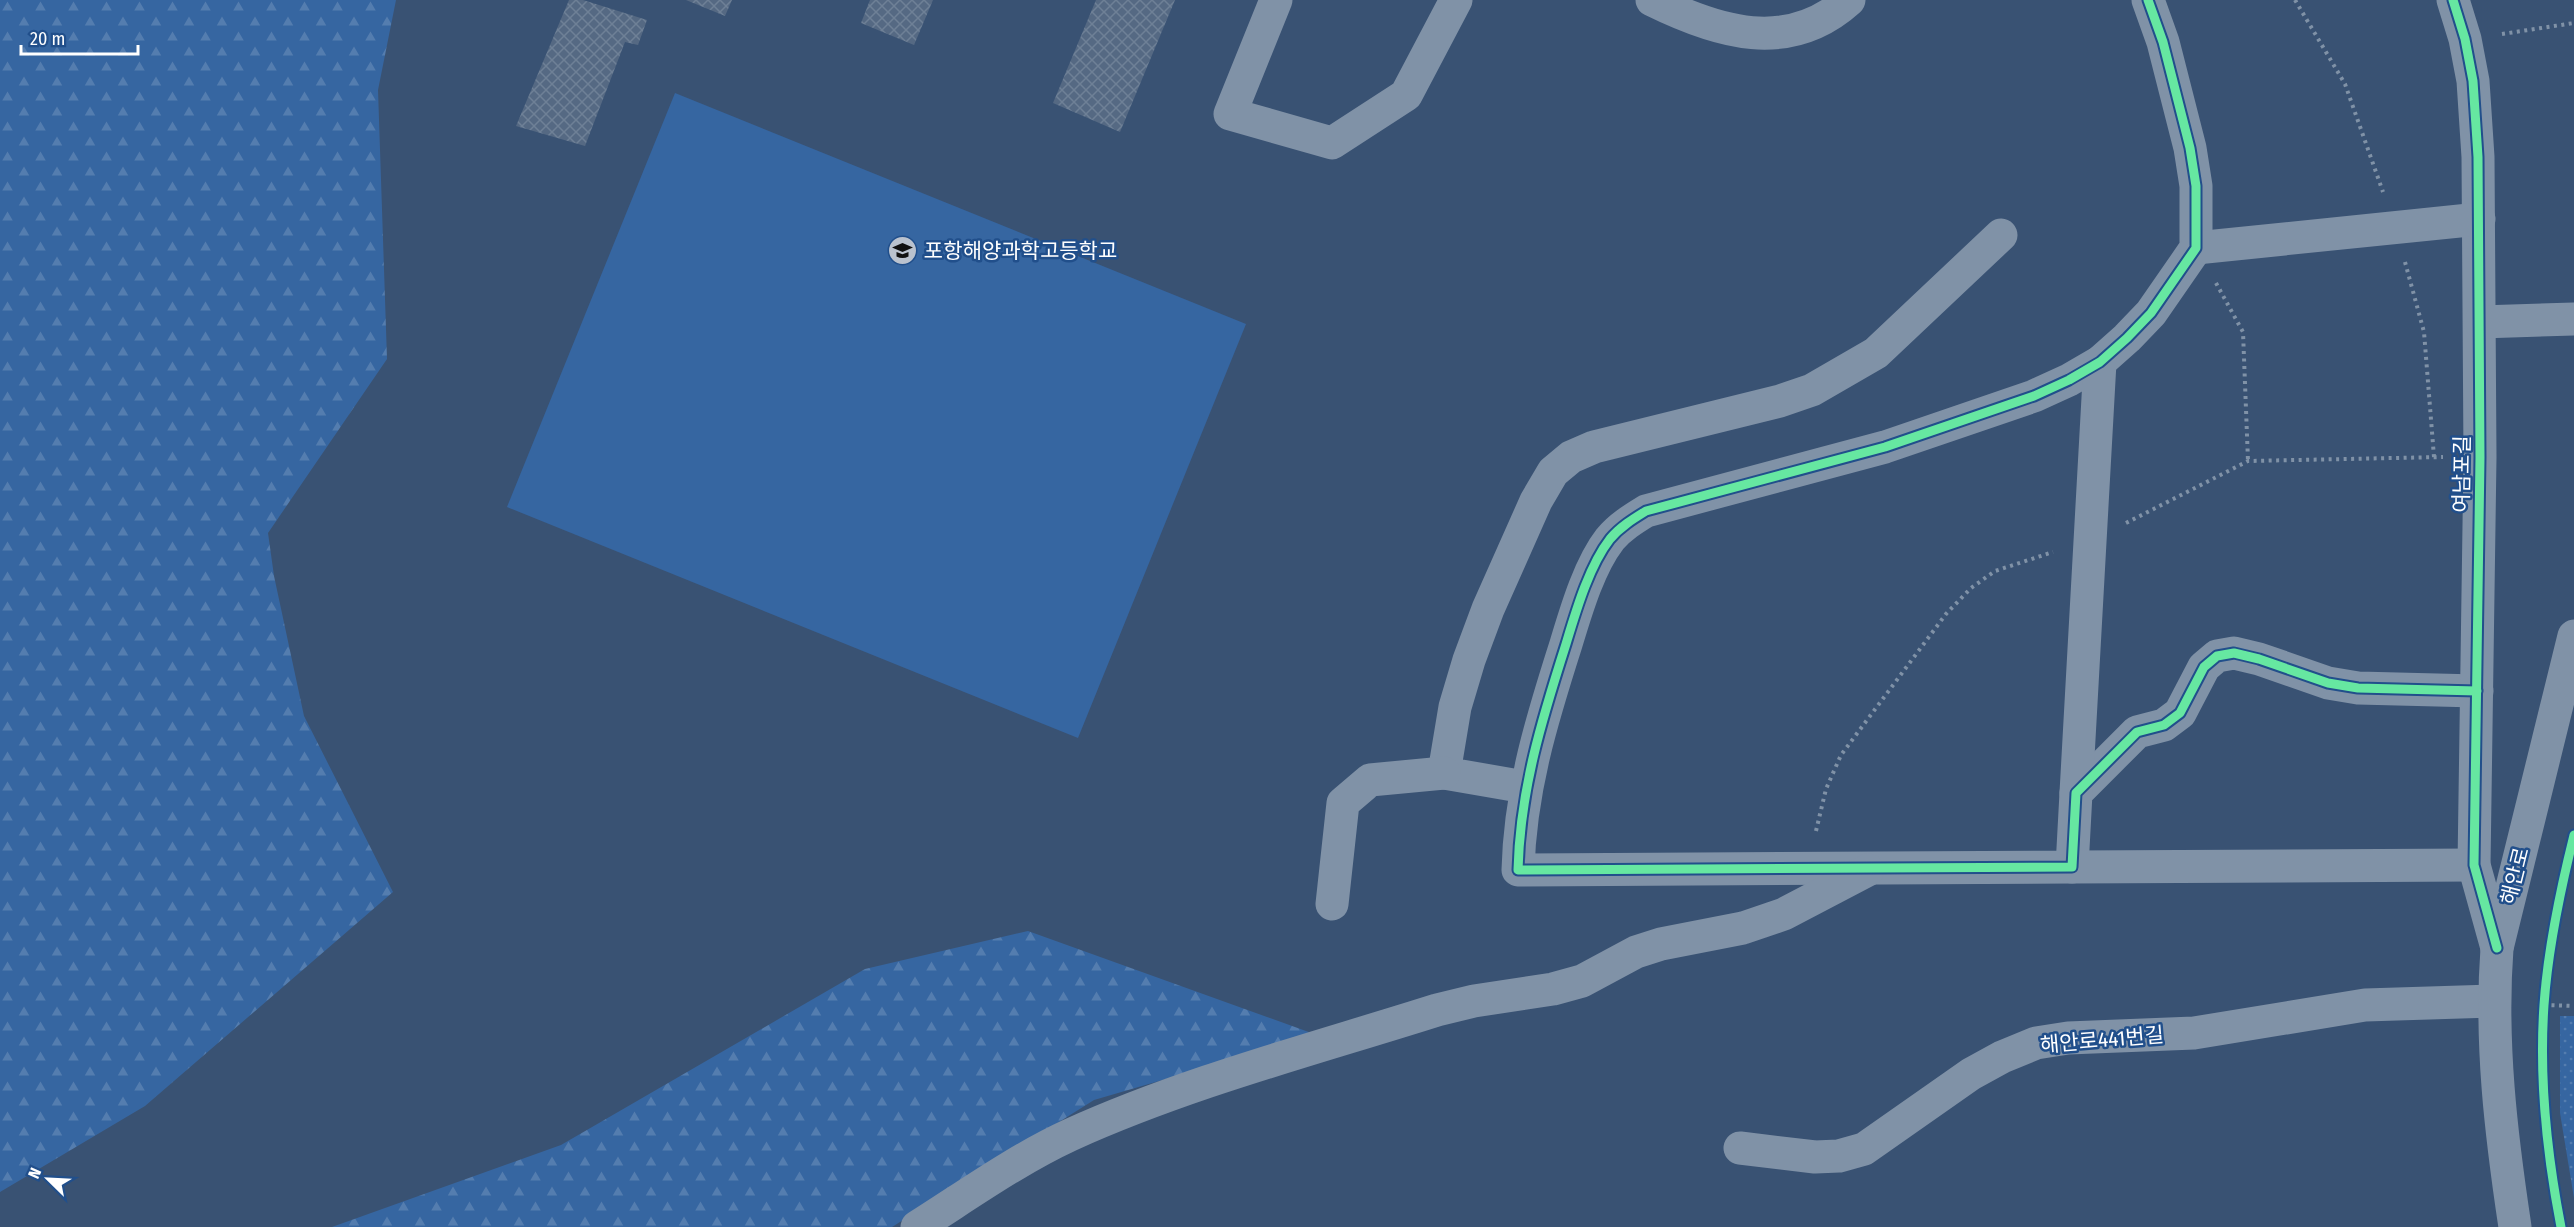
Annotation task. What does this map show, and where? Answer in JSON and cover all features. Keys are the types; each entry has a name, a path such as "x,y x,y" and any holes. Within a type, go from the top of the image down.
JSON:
{"street":[{"path":"1276,0 1230,114 1332,143 1406,96 1456,0"},
{"path":"1652,0 1686,17 1744,34 1775,33 1808,26 1835,12 1849,0"},
{"path":"2148,0 2163,42 2190,148 2196,186 2196,248 2151,312 2100,362 2069,381 2034,396 1885,447 1646,511 1627,523 1610,539 1586,586 1551,691 1525,787 1519,828 1518,870 2474,865"},
{"name":"여남포길","path":"2453,0 2465,39 2474,81 2479,219 2474,865 2497,948"},
{"path":"2196,248 2479,219"},
{"path":"1444,773 1455,706 1488,609 1536,501 1553,472 1571,457 1594,447 1780,401 1812,390 1841,375 1876,353 2001,235"},
{"path":"2480,322 2574,319"},
{"path":"2072,867 2100,362"},
{"name":"해안로","path":"2515,1227 2504,1154 2498,1090 2493,1001 2497,948 2574,636"},
{"path":"2076,793 2138,732 2164,725 2180,713 2204,667 2217,656 2234,653 2328,683 2358,688 2477,691"},
{"path":"1332,904 1343,803 1370,780 1444,773 1525,787"},
{"path":"917,1227 992,1179 1068,1136 1148,1103 1437,1010 1474,1001 1553,990 1582,981 1636,952 1661,944 1743,928 1784,914 1872,868"},
{"name":"해안로441번길","path":"1740,1148 1815,1157 1839,1156 1864,1149 1971,1074 2002,1057 2036,1044 2068,1038 2194,1033 2365,1005 2493,1001"}],"path":[{"path":"2465,39 2574,23"},
{"path":"2196,248 2243,332 2248,461"},
{"path":"2544,1015 2545,994"},
{"path":"2544,1005 2574,1006"}],"green space":[{"path":"0,0 396,0 378,90 387,359 268,533 274,576 304,716 393,892 145,1106 0,1192"},
{"path":"675,93 1246,324 1078,738 507,507"},
{"path":"1028,931 1317,1035 1094,1100 892,1227 332,1227 561,1145 865,969"},
{"path":"2560,1016 2574,1016 2574,1198 2560,1113"}],"building":[{"path":"569,0 583,0 647,20 638,45 625,42 585,146 516,126"},
{"path":"686,0 732,0 725,16"},
{"path":"870,0 933,0 914,45 861,23"},
{"path":"1096,0 1175,0 1120,132 1053,103"}],"cycle path":[{"path":"2148,0 2163,42 2190,148 2196,186 2196,248 2151,313 2100,362 2069,380 2034,396 1885,447 1646,511 1618,531 1602,550 1589,575 1549,700 1528,783 1518,870 2072,867 2076,793 2137,732 2164,725 2180,713 2204,667 2217,656 2234,653 2259,659 2328,683 2358,688 2477,691"},
{"path":"2453,0 2465,39 2473,81 2478,157 2480,457 2474,865 2497,948"},
{"path":"2561,1227 2545,1116 2543,1033 2546,983 2552,940 2574,835"}],"place":[{"name":"포항해양과학고등학교","path":"903,251"}]}
